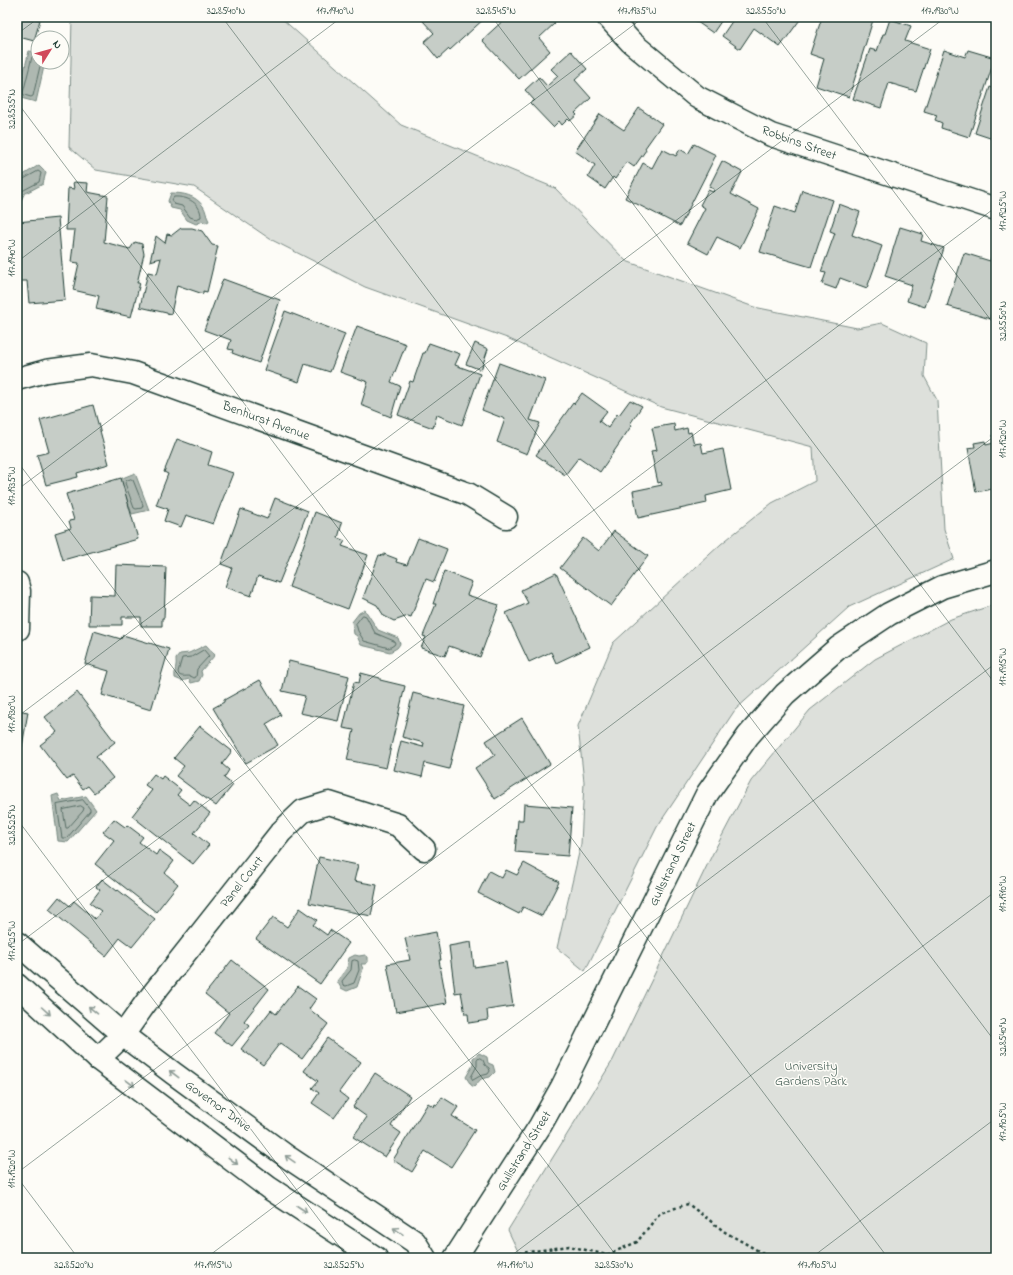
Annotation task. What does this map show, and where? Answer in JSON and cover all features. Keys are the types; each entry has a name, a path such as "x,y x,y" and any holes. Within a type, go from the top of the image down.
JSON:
{"street":[{"name":"Robbins Street","path":"608,17 631,42 697,97 771,135 996,209"},
{"name":"Benhurst Avenue","path":"17,379 46,371 91,365 133,373 468,494 506,517"},
{"name":"Gullstrand Street","path":"455,1258 544,1120 562,1087 707,794 748,736 785,694 844,644 889,614 942,587 996,571"},
{"path":"17,583 19,591 18,629"},
{"name":"Panel Court","path":"98,1059 123,1035 145,1004 282,832 303,811 329,804 398,825 424,849"},
{"name":"Governor Drive","path":"17,943 123,1035 289,1158 415,1242 425,1258"},
{"path":"17,985 98,1059 270,1188 376,1258"}],"path":[{"path":"501,1256 569,1246 607,1255 637,1242 660,1213 688,1204 725,1232 771,1258"}],"green space":[{"path":"72,17 280,17 401,125 555,188 626,261 754,307 857,328 882,323 926,343 924,376 937,400 944,529 954,559 849,607 735,710 657,827 585,971 557,948 581,844 584,782 578,726 613,643 721,544 772,503 815,481 813,447 661,407 507,338 365,287 270,239 194,187 96,170 69,147"},
{"name":"University Gardens Park","path":"996,604 996,1258 521,1258 508,1230 613,1060 713,853 751,781 810,710 875,659 951,619"}],"water":[{"path":"29,51 30,70 43,70 36,102 17,97 17,91 19,91"},
{"path":"39,165 46,172 43,184 24,194 17,206 17,179"},
{"path":"171,193 180,193 196,199 204,208 209,221 205,223 203,221 196,224 187,220 180,210 171,208 168,201"},
{"path":"135,473 149,510 132,514 120,479"},
{"path":"365,610 378,630 398,638 400,644 397,648 390,652 361,645 357,636 354,634 352,622 359,613"},
{"path":"206,645 215,655 201,671 202,675 199,681 191,683 189,679 182,681 175,678 176,659 180,654 189,653"},
{"path":"58,794 61,801 86,796 96,810 68,842 58,841 52,796"},
{"path":"355,955 365,955 368,957 368,962 361,964 363,969 357,987 347,991 341,988 337,981 347,968 349,958"},
{"path":"479,1053 487,1057 488,1063 493,1065 495,1072 490,1077 481,1079 474,1087 466,1077 473,1065 473,1058"}],"building":[{"path":"17,17 29,17 40,20 37,30 30,30 30,40 19,37 17,46"},
{"path":"428,17 486,17 438,59 424,42 434,33 423,21"},
{"path":"507,17 550,17 555,23 539,38 550,51 519,79 482,40"},
{"path":"690,17 724,17 713,33"},
{"path":"735,17 802,17 780,47 754,28 740,49 722,36"},
{"path":"822,17 864,17 873,20 849,97 816,86 824,59 810,54"},
{"path":"890,19 911,26 905,41 930,49 916,91 889,83 881,108 853,99 870,49 877,51"},
{"path":"944,50 965,57 968,50 995,58 969,137 941,128 942,123 935,120 937,115 924,111"},
{"path":"571,51 587,69 575,80 591,98 575,113 577,115 570,121 568,119 562,125 559,121 553,127 530,103 534,100 525,90 539,77 547,86 558,76 551,69"},
{"path":"990,87 996,89 996,140 975,133"},
{"path":"639,108 662,124 634,167 627,162 615,179 613,177 605,189 588,177 595,165 575,151 600,114 624,130"},
{"path":"694,144 716,155 680,226 625,198 643,163 652,168 662,149 676,156 680,149 688,154"},
{"path":"722,161 742,172 731,194 759,209 740,248 717,237 708,254 687,243 705,208 700,205 708,190 713,192 714,189 709,187"},
{"path":"73,182 88,183 87,192 108,196 104,242 130,249 135,242 142,244 144,254 137,283 140,283 131,317 96,309 99,296 73,290 79,263 71,262 75,230 66,230 68,188 74,189"},
{"path":"802,190 833,200 811,267 760,252 775,206 795,213"},
{"path":"839,204 860,212 852,235 882,246 867,288 840,278 836,289 822,284 826,273 821,272 835,233 830,231"},
{"path":"58,218 65,300 29,303 27,281 17,281 17,222"},
{"path":"900,227 923,234 921,241 944,248 925,307 907,301 912,285 885,276"},
{"path":"181,228 192,228 202,231 212,245 218,246 207,292 203,291 203,294 177,285 171,314 140,307 148,272 157,274 161,258 150,261 156,236 165,243 167,234 172,235"},
{"path":"964,253 990,261 992,255 996,256 996,308 993,307 990,319 947,306"},
{"path":"223,279 280,300 259,363 232,353 233,350 228,349 231,340 204,330"},
{"path":"285,311 345,334 330,372 305,364 299,382 264,370"},
{"path":"357,326 406,344 391,382 400,386 391,417 361,405 368,382 340,372"},
{"path":"429,343 460,354 455,365 480,374 462,425 437,415 433,428 398,415 410,381 413,382 423,353 425,353"},
{"path":"475,343 488,349 481,370 466,364"},
{"path":"499,363 545,380 530,420 540,423 527,454 497,442 505,419 482,410"},
{"path":"582,393 607,411 599,421 608,428 617,414 619,415 630,400 642,406 630,424 632,425 600,472 579,457 565,475 536,455 573,403 574,404"},
{"path":"93,405 109,464 77,473 78,477 46,485 37,455 49,452 40,420"},
{"path":"674,424 675,431 687,428 688,433 691,432 694,444 701,443 703,453 723,449 731,490 706,496 707,503 638,518 633,491 662,485 661,482 658,483 651,451 657,450 652,428"},
{"path":"993,435 996,435 996,515 992,489 976,492 968,448 975,447 974,443 985,441 986,445 994,443"},
{"path":"177,439 212,452 208,465 233,473 213,524 186,515 181,527 164,521 168,509 156,505 168,474 164,472"},
{"path":"121,478 138,539 63,560 55,533 71,528 69,521 74,520 66,494"},
{"path":"275,498 308,511 279,583 258,576 251,596 225,587 232,568 221,564 241,509 267,519"},
{"path":"315,512 342,523 338,538 345,541 342,546 368,555 348,609 289,587"},
{"path":"614,531 648,556 611,606 560,568 583,538 599,551"},
{"path":"418,538 447,549 434,582 426,579 411,617 408,616 394,621 384,616 377,605 363,598 379,555 384,556 384,554 397,559 396,562 407,565"},
{"path":"116,565 166,567 164,618 162,618 162,626 141,626 141,617 122,617 122,625 89,625 90,595 115,596"},
{"path":"444,571 472,582 467,595 499,605 480,657 449,646 445,656 421,648 426,637 423,636 436,604 433,604"},
{"path":"556,573 590,647 556,663 551,652 529,662 506,613 528,603 521,590"},
{"path":"94,631 121,639 123,635 169,649 151,710 102,695 109,671 85,664"},
{"path":"289,661 349,676 338,721 300,713 305,696 282,691"},
{"path":"361,673 380,678 380,680 405,686 386,768 347,760 354,730 343,728 354,682 359,683"},
{"path":"260,680 281,715 266,724 278,745 246,763 213,708 224,702 224,700"},
{"path":"77,692 115,742 96,757 113,778 94,793 88,786 83,789 73,776 67,780 40,745 57,732 45,717"},
{"path":"413,693 464,706 449,769 425,763 422,777 394,770 401,741 423,747 424,743 402,737"},
{"path":"17,710 28,712 22,747 17,746"},
{"path":"522,718 550,764 495,799 475,768 495,755 486,741"},
{"path":"200,726 232,751 222,764 229,770 224,778 233,785 216,806 176,776 184,766 174,758"},
{"path":"154,774 161,779 163,776 181,790 177,795 190,805 194,800 210,813 194,833 209,845 193,864 132,816 152,790 145,785"},
{"path":"524,804 572,808 568,856 515,852 518,820 523,820"},
{"path":"114,819 125,827 127,825 143,837 139,842 156,855 159,850 174,861 165,873 178,884 156,912 95,864 114,840 103,832"},
{"path":"319,857 358,865 354,881 377,885 371,916 309,903"},
{"path":"524,863 559,882 542,916 523,907 519,914 478,893 489,871 502,878 506,870 517,875"},
{"path":"102,879 155,919 132,947 120,938 106,956 49,909 59,897 70,906 74,901 95,919 101,911 90,903 100,890 96,887"},
{"path":"300,908 317,920 313,925 327,935 330,930 349,943 320,984 256,939 273,917 287,927"},
{"path":"436,932 441,960 439,960 447,1003 396,1012 387,964 410,960 405,938"},
{"path":"471,942 474,967 506,962 513,1006 487,1010 488,1020 469,1023 468,1014 465,1014 461,992 455,993 449,946"},
{"path":"232,960 269,989 244,1021 249,1025 232,1046 214,1033 229,1013 205,994"},
{"path":"298,986 316,999 309,1009 328,1024 302,1059 280,1043 263,1065 241,1049 271,1010 276,1014"},
{"path":"327,1038 361,1062 339,1092 348,1099 334,1118 312,1103 319,1093 312,1088 318,1081 304,1071"},
{"path":"375,1073 410,1096 391,1126 401,1133 385,1157 353,1137 367,1117 353,1107"},
{"path":"442,1097 458,1107 452,1116 475,1130 451,1167 425,1151 412,1172 393,1160 428,1103 434,1107"}]}
